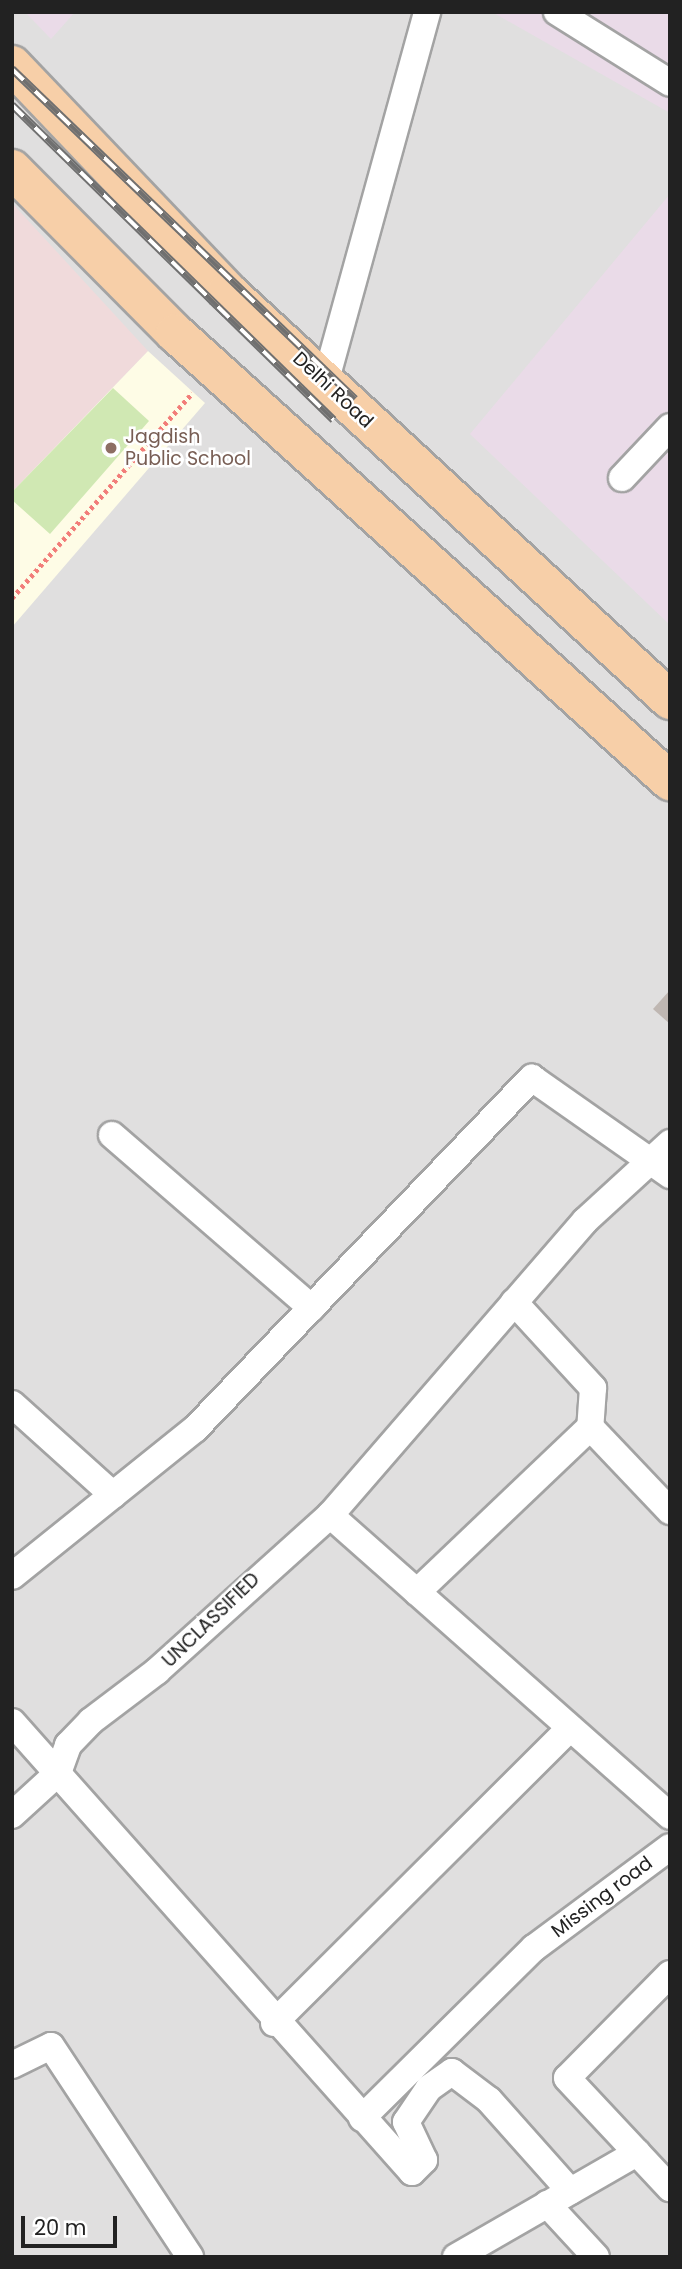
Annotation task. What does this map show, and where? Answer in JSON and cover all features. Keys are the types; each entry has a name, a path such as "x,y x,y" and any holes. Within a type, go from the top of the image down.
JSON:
{"main road":[{"name":"Delhi Road","path":"12,65 227,291 670,700"},
{"path":"12,169 214,368 501,625 670,781"},
{"path":"501,625 545,587"}],"street":[{"path":"325,383 427,12"},
{"path":"557,12 670,83"},
{"path":"622,478 670,427"},
{"path":"12,1576 195,1429 532,1078 664,1159"},
{"path":"113,1135 312,1308"},
{"name":"UNCLASSIFIED","path":"58,1773 68,1745 91,1721 157,1671 330,1515 585,1221 664,1159"},
{"path":"417,1592 590,1427 593,1388 514,1302"},
{"path":"12,1404 113,1495"},
{"path":"590,1427 670,1510"},
{"path":"330,1515 670,1816"},
{"path":"12,1722 274,2023 412,2172 424,2160 406,2122 429,2088 452,2072 489,2100 570,2191"},
{"path":"274,2023 570,1728"},
{"path":"12,1815 58,1773"},
{"name":"Missing road","path":"362,2118 534,1948 670,1847"},
{"path":"670,1974 567,2078 670,2188"},
{"path":"12,2066 51,2046 190,2257"},
{"path":"456,2257 637,2153"},
{"path":"547,2204 596,2257"}],"path":[{"path":"12,598 214,368"}],"shaded area":[{"path":"12,12 670,12 670,2257 12,2257"},
{"path":"25,12 75,12 51,39"},
{"path":"492,12 670,12 670,113"},
{"path":"670,194 670,625 470,434"},
{"path":"12,203 148,351 12,492"},
{"name":"Jagdish Public School","path":"148,351 205,403 12,627 12,492"}],"green space":[{"path":"113,388 149,421 50,534 12,500 12,492"}],"building":[{"path":"670,990 670,1024 653,1009"}],"railway":[{"path":"12,69 355,399"},
{"path":"12,105 334,420"}],"place":[{"name":"Jagdish Public School","path":"111,448"}]}
